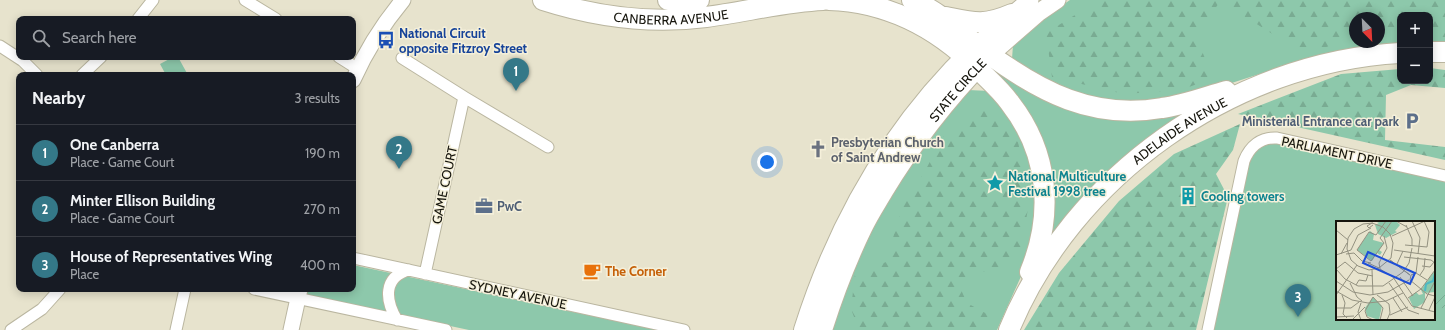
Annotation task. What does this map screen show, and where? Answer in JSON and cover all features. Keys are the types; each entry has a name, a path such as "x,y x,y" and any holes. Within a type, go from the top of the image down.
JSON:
{"highway":[{"name":"CANBERRA AVENUE","path":"544,0 580,10 609,15 668,19 707,17 792,2 823,0"},
{"name":"CANBERRA AVENUE","path":"668,0 699,0"},
{"path":"829,0 854,2 885,9 909,19 938,24 970,22 981,23 994,21 1012,14"},
{"path":"912,0 931,9 938,24 943,58 942,67 933,91"},
{"path":"938,24 977,56 1023,77 1061,97 1096,108 1142,111 1174,106 1293,69 1304,66 1322,65"},
{"path":"1433,52 1445,52"},
{"name":"ADELAIDE AVENUE","path":"1021,303 1043,266 1072,225 1111,182 1155,144 1179,128 1229,99 1265,83 1322,65 1367,56 1397,53"},
{"path":"977,56 1020,116 1034,145 1041,170 1045,195 1044,224 1039,246 1026,282 1021,303 1009,330"},
{"name":"STATE CIRCLE","path":"808,330 817,291 892,160 910,119 933,91 977,56"},
{"name":"STATE CIRCLE","path":"892,160 919,135 943,105 977,56"}],"main road":[{"name":"STATE CIRCLE","path":"977,56 1012,14 1030,0"},
{"name":"STATE CIRCLE","path":"977,56 1057,0"}],"street":[{"path":"140,16 153,0"},
{"path":"245,0 271,16"},
{"path":"356,72 388,18 403,0"},
{"path":"0,46 16,56"},
{"path":"402,58 548,147"},
{"path":"21,60 34,72"},
{"path":"86,72 98,60"},
{"path":"342,60 353,72"},
{"name":"GAME COURT","path":"425,274 464,97"},
{"name":"PARLIAMENT DRIVE","path":"1208,330 1244,161 1248,152 1257,143 1267,139 1277,138 1445,176"},
{"name":"SYDNEY AVENUE","path":"356,259 684,330"},
{"path":"397,320 392,311 388,296 394,278 409,270"},
{"path":"11,330 42,309 57,292"},
{"path":"176,330 184,292"},
{"path":"283,292 303,294 397,320 446,330"},
{"path":"291,330 303,294"},
{"path":"300,330 303,294"}],"green space":[{"path":"1070,0 1445,0 1445,42 1433,42 1433,12 1397,12 1397,44 1385,46 1385,12 1349,12 1349,48 1363,48 1303,60 1213,89 1127,106 1072,96 1012,59 1013,45 1045,17"},
{"path":"1099,0 1445,0 1445,38 1433,36 1433,12 1397,12 1397,31 1385,29 1385,12 1349,12 1349,40 1304,54 1220,2 1195,34 1213,78 1181,90 1124,94 1052,77 1046,33"},
{"path":"167,60 180,60 186,72 164,72 160,64"},
{"path":"1433,68 1445,70 1445,88 1411,85 1386,95 1385,140 1445,147 1445,160 1238,114 1341,74 1397,69 1397,84 1433,84"},
{"path":"998,70 1055,101 1194,106 1045,252 1050,200 993,75"},
{"path":"968,90 990,91 1013,119 1033,164 1037,211 1027,263 997,330 829,330 868,235 901,175"},
{"path":"989,104 1018,142 1030,197 1020,255 998,270 971,273 958,283 967,303 989,315 990,330 859,330 851,309 855,274 886,262 903,203 925,171 944,135"},
{"path":"1240,124 1233,150 1216,174 1228,197 1196,330 1024,330 1059,273 1119,201 1174,154"},
{"path":"1267,139 1445,181 1445,330 1208,330 1244,161"},
{"path":"356,266 658,330 469,330 291,292 356,292"},
{"path":"1440,293 1445,294 1445,309 1438,307 1437,312 1435,312 1436,301"}],"place":[{"name":"National Circuit opposite Fitzroy Street","path":"386,40"},
{"name":"One Canberra","path":"516,91"},
{"name":"Ministerial Entrance car park","path":"1412,121"},
{"name":"Presbyterian Church of Saint Andrew","path":"818,149"},
{"name":"Minter Ellison Building","path":"399,169"},
{"name":"National Multiculture Festival 1998 tree","path":"995,183"},
{"name":"Cooling towers","path":"1188,196"},
{"name":"PwC","path":"484,206"},
{"name":"The Corner","path":"592,271"},
{"name":"House of Representatives Wing","path":"1298,317"}]}
